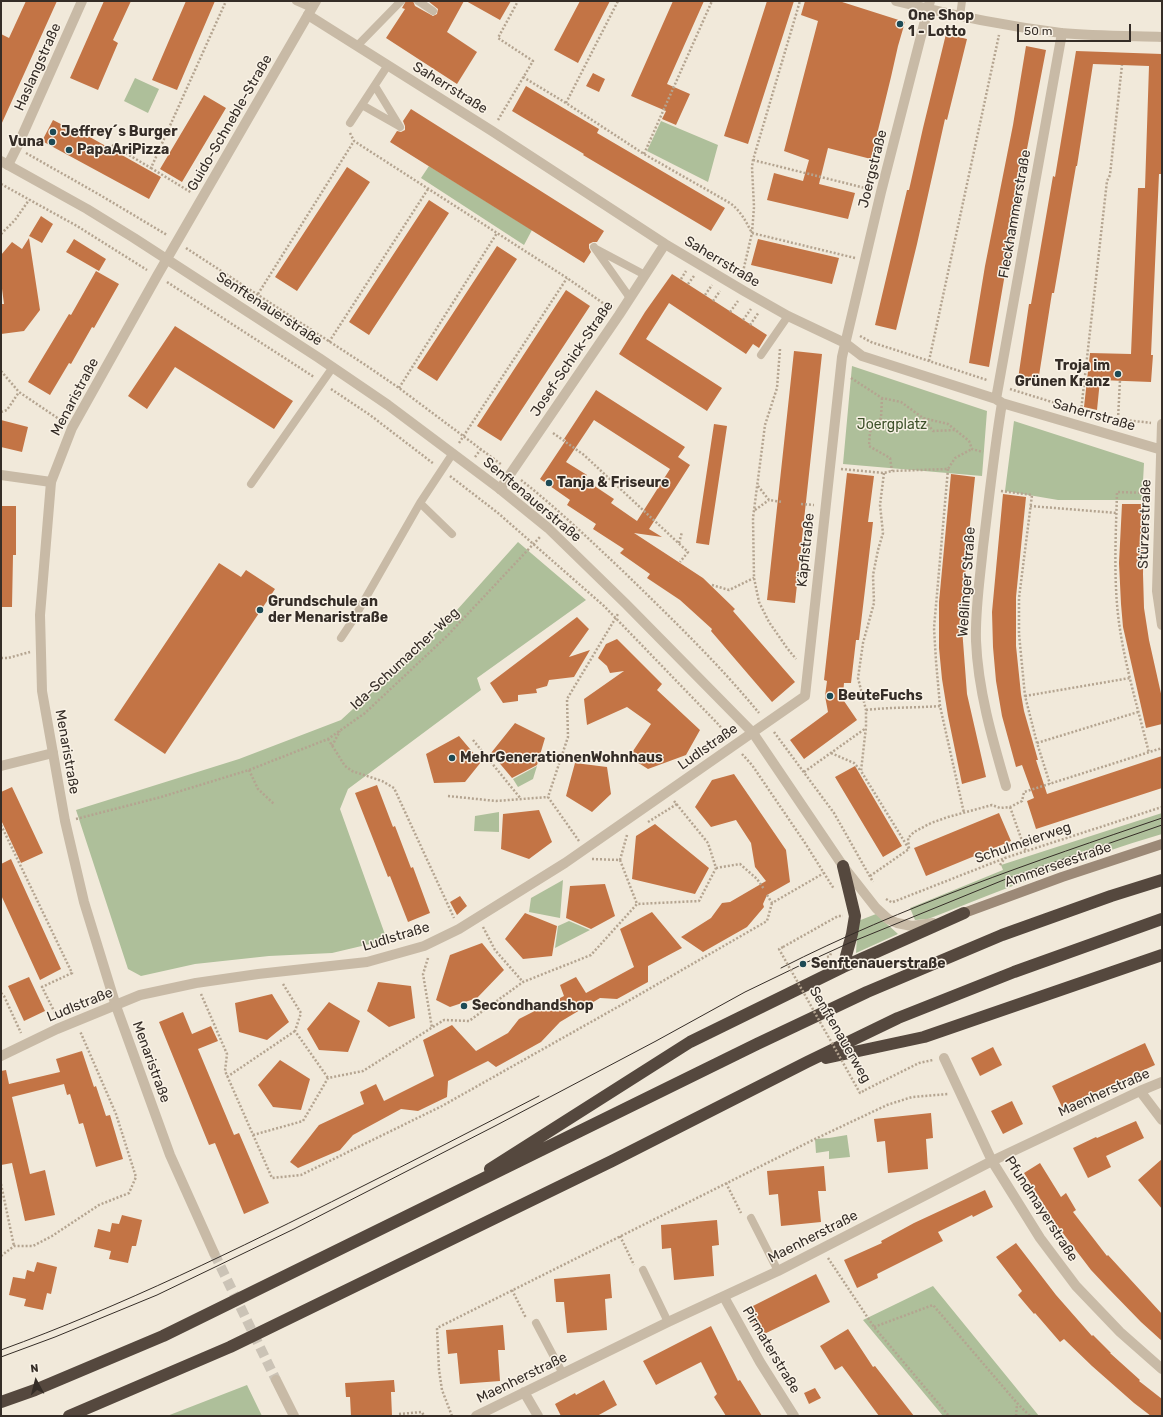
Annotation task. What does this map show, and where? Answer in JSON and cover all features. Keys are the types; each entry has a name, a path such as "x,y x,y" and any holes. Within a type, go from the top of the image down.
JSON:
{"highway":[{"path":"843,866 855,916 852,934 843,967"},
{"path":"1,1402 35,1390 163,1336 757,1044 867,992 1002,935 1111,896 1162,880"},
{"path":"440,1201 690,1042 843,967 964,913"},
{"path":"69,1416 230,1347 612,1161 807,1062 905,1015 1014,972 1162,919"},
{"path":"807,1062 924,1037 1162,955"}],"main road":[{"name":"Ammerseestraße","path":"964,913 1062,877 1162,844"}],"street":[{"name":"Haslangstraße","path":"5,163 18,145 82,1"},
{"path":"896,1 929,5 960,16 1062,33 1162,37"},
{"name":"Joergstraße","path":"845,343 881,192 929,5"},
{"name":"Saherrstraße","path":"312,8 356,46 492,131 665,244 788,316 845,343 862,356 999,401 1162,450"},
{"name":"Guido-Schneble-Straße","path":"167,258 312,8"},
{"name":"Fleckhammerstraße","path":"999,401 1062,33"},
{"name":"Senftenauerstraße","path":"5,163 96,214 167,258 333,367 453,453 548,528 626,604 753,733 843,866 876,908 888,919 897,923 912,926 928,925 964,913"},
{"name":"Josef-Schick-Straße","path":"500,489 619,315 665,244"},
{"name":"Menaristraße","path":"167,258 72,428 51,482 40,615 42,691 65,821 84,902 116,1006 170,1155 214,1253"},
{"name":"Käpflstraße","path":"753,733 805,696 842,356 845,343"},
{"name":"Weßlinger Straße","path":"999,401 977,609 976,640 979,675 990,734 1006,786"},
{"name":"Stürzerstraße","path":"1162,424 1157,591 1162,624"},
{"path":"1,475 51,482"},
{"name":"Ludlstraße","path":"1,1056 62,1027 140,995 196,983 367,962 424,946 459,929 565,863 753,733"},
{"path":"1,766 53,754"},
{"name":"Pfundmayerstraße","path":"944,1058 992,1161 1040,1238 1076,1286 1120,1332 1162,1369"},
{"name":"Maenherstraße","path":"476,1416 668,1322 778,1271 992,1161 1162,1082"},
{"path":"1140,1091 1162,1120"},
{"name":"Pirmaterstraße","path":"724,1297 760,1362 794,1416"},
{"path":"276,1380 294,1416"},
{"path":"524,1392 538,1416"}],"lane":[{"path":"296,1 312,8"},
{"path":"356,46 401,1"},
{"path":"418,1 433,10"},
{"path":"960,16 962,1"},
{"path":"350,123 388,65"},
{"path":"362,105 400,127 374,86"},
{"path":"630,298 594,247 645,275"},
{"path":"761,355 788,316"},
{"path":"251,484 333,367"},
{"path":"341,638 353,620 420,503 453,453"},
{"path":"420,503 452,534"},
{"path":"751,1218 778,1271"},
{"path":"643,1270 668,1322"},
{"path":"536,1323 563,1374"}],"path":[{"path":"151,168 226,1"},
{"path":"492,131 533,61 498,38 518,1"},
{"path":"566,102 618,1"},
{"path":"644,154 712,1"},
{"path":"739,288 752,233 754,207 753,160 800,1"},
{"path":"929,361 1002,23"},
{"path":"1081,411 1107,181 1110,175 1122,65"},
{"path":"523,77 566,102 644,154 730,203 739,210 752,233 865,260"},
{"path":"350,123 350,133 354,141 567,278 619,315"},
{"path":"258,294 354,141"},
{"path":"112,145 202,199"},
{"path":"753,160 881,192"},
{"path":"1,184 77,226 322,382 370,415 498,513 615,618 718,724 752,766 805,843 834,891"},
{"path":"329,342 428,189"},
{"path":"1,234 15,220 29,200"},
{"path":"399,388 497,234"},
{"path":"681,279 685,272"},
{"path":"688,284 694,276"},
{"path":"453,453 567,278"},
{"path":"705,295 711,286"},
{"path":"713,301 720,291"},
{"path":"730,312 738,301"},
{"path":"743,320 751,309"},
{"path":"750,325 758,313"},
{"path":"784,344 780,349 776,388 765,425 757,485 753,518 754,578 759,602 769,622 786,648 801,664"},
{"path":"1,371 18,392 72,428"},
{"path":"851,378 859,381 882,398 902,402 923,418 933,431 955,430"},
{"path":"1118,419 1120,380"},
{"path":"1,412 7,410 18,392"},
{"path":"882,398 881,418 870,432 869,446 890,458 892,471"},
{"path":"923,418 948,424 969,441 972,449"},
{"path":"543,426 584,455 688,552 680,562"},
{"path":"964,813 940,706 934,628 948,469 955,458 972,449 994,455"},
{"path":"840,469 884,473 892,471 948,469"},
{"path":"861,771 866,728 866,710 858,678 863,643 874,603 873,575 883,532 880,505 884,473"},
{"path":"757,485 769,500 782,502"},
{"path":"997,490 1032,496 1020,598 1019,634 1025,696 1037,743 1050,784"},
{"path":"1148,753 1130,678 1117,604 1117,492 1153,494"},
{"path":"755,510 769,500"},
{"path":"1030,506 1117,513"},
{"name":"Ida-Schumacher-Weg","path":"65,821 161,798 249,770 328,739 365,713 446,636 548,528"},
{"path":"678,543 682,532"},
{"path":"712,585 729,590 754,578"},
{"path":"548,797 568,737 567,699 615,618 626,604"},
{"path":"1,658 8,658 41,648"},
{"path":"1025,696 1130,678"},
{"path":"866,710 886,707 918,708 940,706"},
{"path":"1037,743 1138,712"},
{"path":"767,723 834,813 873,883"},
{"path":"804,772 866,728"},
{"path":"332,746 341,730"},
{"path":"328,739 345,766 352,771 382,780 394,788 459,929"},
{"path":"473,740 521,799"},
{"path":"909,849 908,838 914,832 948,816 992,805 1000,808 1010,807 1022,801 1024,792 1162,748"},
{"path":"831,753 854,763 861,771 909,849"},
{"path":"249,770 258,789 274,804"},
{"path":"253,1135 303,1121 328,1078 363,1071 444,1020 469,1021 523,982 591,955 637,904 699,901 716,868 708,843 668,792"},
{"path":"448,796 496,801 548,797"},
{"path":"548,797 592,859 620,860"},
{"path":"646,824 677,804"},
{"path":"1010,807 1026,852"},
{"name":"Schulmeierweg","path":"883,898 893,902 903,899 1005,858 1162,807"},
{"path":"1,825 72,973 42,987 62,1027"},
{"path":"628,835 620,860 637,904"},
{"path":"870,876 909,849"},
{"path":"1000,865 1005,858"},
{"path":"716,868 740,864 757,879 764,889"},
{"path":"196,983 227,1054 225,1071 272,1178 301,1175 442,1106 671,977 766,921 772,903 824,873"},
{"path":"767,895 772,903"},
{"path":"903,899 908,902"},
{"name":"Senftenauerweg","path":"838,916 779,949 860,1093 919,1063"},
{"path":"477,917 495,950 523,982"},
{"path":"432,1028 422,974 433,942"},
{"path":"228,1077 296,1031 301,1013 281,981 280,972"},
{"path":"1,993 4,996 26,1044"},
{"path":"1,1256 14,1246 33,1246 52,1236 99,1205 129,1193 136,1177 116,1114 76,1022"},
{"path":"296,1031 328,1078"},
{"path":"452,1416 442,1390 439,1370 437,1328 815,1139 888,1105 912,1097 933,1094 960,1094"},
{"path":"1,1184 3,1200 14,1246"},
{"path":"822,1248 874,1327 949,1416"},
{"path":"874,1327 933,1305 1017,1403 1030,1416"},
{"path":"1016,1416 1017,1403"},
{"path":"400,1414 422,1412 424,1416"}],"green space":[{"path":"135,78 159,89 148,113 124,101"},
{"path":"661,121 718,145 708,182 647,151"},
{"path":"429,166 532,230 524,245 421,178"},
{"name":"Joergplatz","path":"852,366 987,411 982,476 843,464"},
{"path":"1014,421 1144,463 1142,500 1058,500 1005,491"},
{"path":"518,542 586,600 477,678 481,690 348,789 340,809 387,940 332,953 269,956 195,964 141,976 128,969 76,810 239,759 341,720 439,630"},
{"path":"537,766 533,779 518,787 513,779"},
{"path":"499,812 499,832 474,831 475,816"},
{"path":"1162,813 1162,834 1074,863 928,919 915,920 910,908 1003,870 1001,865"},
{"path":"563,880 560,918 529,912 531,898"},
{"path":"876,914 898,934 856,953 858,921"},
{"path":"569,921 590,930 555,948 558,926"},
{"path":"847,1135 850,1157 829,1159 829,1151 816,1153 815,1139"},
{"path":"933,1286 1039,1416 943,1416 863,1320"},
{"path":"247,1385 262,1416 167,1416"}],"building":[{"path":"26,1 57,1 1,125 1,34 9,38"},
{"path":"104,1 131,1 113,40 118,43 98,90 70,78"},
{"path":"186,1 215,1 177,90 152,80"},
{"path":"406,1 413,1 415,6 433,16 437,14 438,9 428,1 464,1 447,32 477,52 457,84 386,38 405,9 402,8"},
{"path":"466,1 511,1 500,20"},
{"path":"580,1 610,1 578,63 554,50"},
{"path":"673,1 704,1 667,84 690,94 676,125 662,119 666,111 631,96"},
{"path":"767,1 794,1 748,144 724,136"},
{"path":"805,1 839,1 905,22 871,159 828,148 819,184 855,193 848,219 767,200 774,173 803,181 809,160 784,151 818,21 801,15"},
{"path":"946,34 967,39 947,120 945,119 896,330 875,325"},
{"path":"1026,46 1046,50 1016,206 1018,206 989,367 969,363 985,266 1013,125"},
{"path":"1076,51 1162,54 1162,174 1159,174 1151,382 1100,380 1097,410 1084,407 1090,353 1131,354 1138,188 1145,188 1149,66 1093,64 1077,166 1054,293 1052,293 1038,382 1018,379 1029,304 1031,304 1053,176 1055,177"},
{"path":"593,73 605,79 599,92 586,86"},
{"path":"526,86 599,129 597,133 725,208 711,231 512,111"},
{"path":"204,95 226,108 182,182 160,169"},
{"path":"411,109 604,231 597,242 589,244 591,252 584,263 390,142 397,131 401,132 405,130 403,121"},
{"path":"53,120 88,138 88,136 161,177 149,199 42,141"},
{"path":"347,167 370,182 297,291 275,277"},
{"path":"429,200 449,213 369,335 349,322"},
{"path":"41,216 53,224 42,243 29,236"},
{"path":"29,238 40,310 24,331 1,334 1,304 4,304 1,281 1,255 12,242 22,249"},
{"path":"74,239 106,259 99,271 66,252"},
{"path":"758,239 839,258 832,284 751,265"},
{"path":"497,246 517,259 437,381 417,368"},
{"path":"96,271 119,284 94,328 92,327 71,364 69,363 50,395 28,382 69,314 71,315"},
{"path":"672,274 767,335 759,348 753,344 746,354 669,303 646,339 722,388 707,411 619,354 645,312"},
{"path":"566,290 590,306 501,441 477,426"},
{"path":"175,326 293,401 274,429 175,367 147,409 128,396"},
{"path":"794,351 822,354 795,603 767,600"},
{"path":"596,390 685,447 678,457 690,465 649,529 662,537 634,533 703,578 735,609 733,611 795,682 772,702 711,631 712,629 680,600 647,578 650,574 620,553 624,549 593,529 596,524 567,505 570,500 540,479 566,440 564,439","holes":["594,420 670,469 637,521 611,503 614,499 584,479 587,475 566,462"]},
{"path":"1,420 28,427 22,452 1,447"},
{"path":"714,424 727,426 709,545 696,543"},
{"path":"847,473 874,476 868,522 873,522 859,640 856,640 851,683 844,683 843,695 844,701 857,720 804,759 790,740 828,712 825,696 827,681 824,680"},
{"path":"951,474 975,477 966,562 962,628 967,694 986,777 962,784 948,716 939,648 939,602"},
{"path":"1003,494 1026,497 1016,597 1016,646 1024,711 1038,760 1036,760 1047,794 1162,756 1162,788 1036,829 1027,801 1034,798 1022,765 1016,767 1002,716 996,681 992,612"},
{"path":"1122,504 1144,504 1144,608 1149,640 1162,698 1162,724 1146,728 1123,627 1119,563"},
{"path":"1,506 16,506 16,555 13,555 12,607 1,607"},
{"path":"219,563 241,577 246,570 275,589 165,754 114,720"},
{"path":"577,617 589,629 569,657 590,650 574,677 549,680 547,686 536,689 537,693 518,695 518,701 503,703 490,683"},
{"path":"617,639 662,684 657,690 700,730 686,755 648,769 629,757 651,724 627,707 587,725 584,699 624,671 610,673 607,666 598,658 606,644"},
{"path":"515,723 545,738 537,765 512,778 491,753"},
{"name":"MehrGenerationenWohnhaus","path":"459,736 481,762 465,782 434,783 426,754"},
{"path":"575,763 607,767 611,794 592,812 566,796"},
{"path":"855,766 902,846 883,857 835,777"},
{"path":"734,774 786,850 790,882 767,895 763,904 764,907 747,927 703,952 681,937 711,918 722,903 730,902 766,881 755,867 751,843 736,820 711,827 695,807 712,780"},
{"path":"377,785 411,868 413,867 430,913 408,922 390,876 388,877 355,793"},
{"path":"12,787 43,853 21,863 1,820 1,792"},
{"path":"539,810 552,842 529,859 501,849 503,814"},
{"path":"999,813 1011,841 926,876 914,848"},
{"path":"655,824 709,868 695,894 632,879 636,836"},
{"path":"11,859 61,969 40,980 1,895 1,864"},
{"path":"605,884 615,916 591,929 566,918 570,886"},
{"path":"460,896 467,906 457,915 450,902"},
{"path":"652,912 682,948 648,966 648,982 617,999 600,998 560,1022 541,1042 496,1067 488,1061 448,1081 447,1097 418,1111 401,1109 353,1135 340,1150 298,1168 290,1162 319,1125 364,1104 360,1092 376,1084 384,1101 434,1076 423,1040 452,1025 476,1051 508,1033 519,1019 564,996 560,985 576,977 586,993 634,967 620,929"},
{"path":"525,913 557,926 552,956 523,959 505,939"},
{"path":"482,943 504,970 477,998 450,1007 436,1000 450,955"},
{"path":"29,977 45,1011 24,1021 8,986"},
{"path":"378,982 411,986 415,1018 389,1027 367,1011"},
{"path":"272,994 289,1022 267,1040 239,1032 235,1003"},
{"path":"329,1002 360,1021 348,1052 319,1050 307,1029"},
{"path":"183,1012 192,1034 211,1026 218,1041 198,1049 234,1135 239,1133 269,1203 244,1214 215,1143 209,1145 159,1022"},
{"path":"1145,1043 1155,1065 1062,1107 1052,1086"},
{"path":"993,1047 1002,1065 980,1076 971,1058"},
{"path":"82,1051 94,1087 96,1086 106,1116 110,1115 123,1159 96,1167 83,1123 79,1124 70,1094 67,1095 64,1084 12,1097 30,1174 45,1170 55,1215 25,1221 12,1163 1,1165 1,1071 6,1070 9,1084 60,1072 56,1059"},
{"path":"280,1060 310,1079 301,1110 273,1107 258,1085"},
{"path":"1012,1101 1023,1124 1003,1134 991,1111"},
{"path":"931,1113 933,1138 926,1139 928,1169 888,1173 885,1141 877,1142 874,1119"},
{"path":"1136,1121 1144,1138 1106,1156 1111,1167 1088,1178 1073,1148"},
{"path":"1162,1159 1162,1209 1138,1180"},
{"path":"1040,1163 1061,1197 1066,1193 1076,1210 1073,1212 1107,1256 1108,1255 1162,1314 1162,1341 1141,1322 1091,1270 1056,1224 1024,1173"},
{"path":"824,1166 826,1191 818,1191 821,1222 781,1226 778,1194 769,1195 767,1171"},
{"path":"985,1190 993,1207 973,1217 972,1215 938,1232 943,1241 877,1274 878,1278 857,1288 844,1260 882,1243 881,1241 914,1223"},
{"path":"122,1215 142,1220 136,1246 132,1246 128,1263 109,1259 111,1251 94,1247 98,1229 110,1232 112,1223 119,1224"},
{"path":"717,1220 719,1245 712,1246 714,1276 674,1280 671,1248 662,1249 661,1225"},
{"path":"1016,1243 1056,1295 1092,1336 1093,1335 1110,1353 1140,1380 1139,1381 1162,1399 1162,1416 1151,1416 1134,1403 1064,1339 1060,1342 1035,1313 1034,1314 1018,1295 1022,1291 996,1257"},
{"path":"37,1262 57,1267 51,1294 47,1293 43,1310 24,1306 26,1299 9,1295 13,1277 25,1279 27,1270 34,1272"},
{"path":"610,1274 612,1298 605,1299 607,1330 567,1333 564,1302 556,1302 554,1279"},
{"path":"816,1274 830,1302 760,1336 747,1309"},
{"path":"503,1325 505,1350 498,1350 500,1381 460,1384 457,1353 448,1354 446,1330"},
{"path":"711,1326 738,1381 740,1380 762,1416 726,1416 714,1397 717,1394 701,1362 656,1385 643,1361"},
{"path":"848,1329 873,1367 875,1366 914,1416 879,1416 842,1366 835,1370 820,1346"},
{"path":"394,1380 395,1392 391,1392 392,1416 351,1416 350,1397 346,1397 345,1383"},
{"path":"604,1380 617,1405 597,1416 561,1416 555,1404"},
{"path":"815,1388 821,1398 809,1404 804,1393"}],"tunnel":[{"path":"214,1253 276,1380"}],"tram line":[{"path":"781,968 874,925 969,886 1162,818"},
{"path":"1,1357 55,1337 157,1295 294,1229 495,1126 745,992 803,964 849,943 1006,879 1162,825"},
{"path":"1,1350 91,1315 179,1276 266,1234 539,1096"}],"place":[{"name":"One Shop 1 - Lotto","path":"900,24"},
{"name":"Jeffrey´s Burger","path":"53,132"},
{"name":"Vuna","path":"52,142"},
{"name":"PapaAriPizza","path":"69,150"},
{"name":"Troja im Grünen Kranz","path":"1118,374"},
{"name":"Tanja & Friseure","path":"549,483"},
{"name":"Grundschule an der Menaristraße","path":"260,610"},
{"name":"BeuteFuchs","path":"830,696"},
{"name":"MehrGenerationenWohnhaus","path":"452,758"},
{"name":"Senftenauerstraße","path":"803,964"},
{"name":"Secondhandshop","path":"464,1006"}]}
